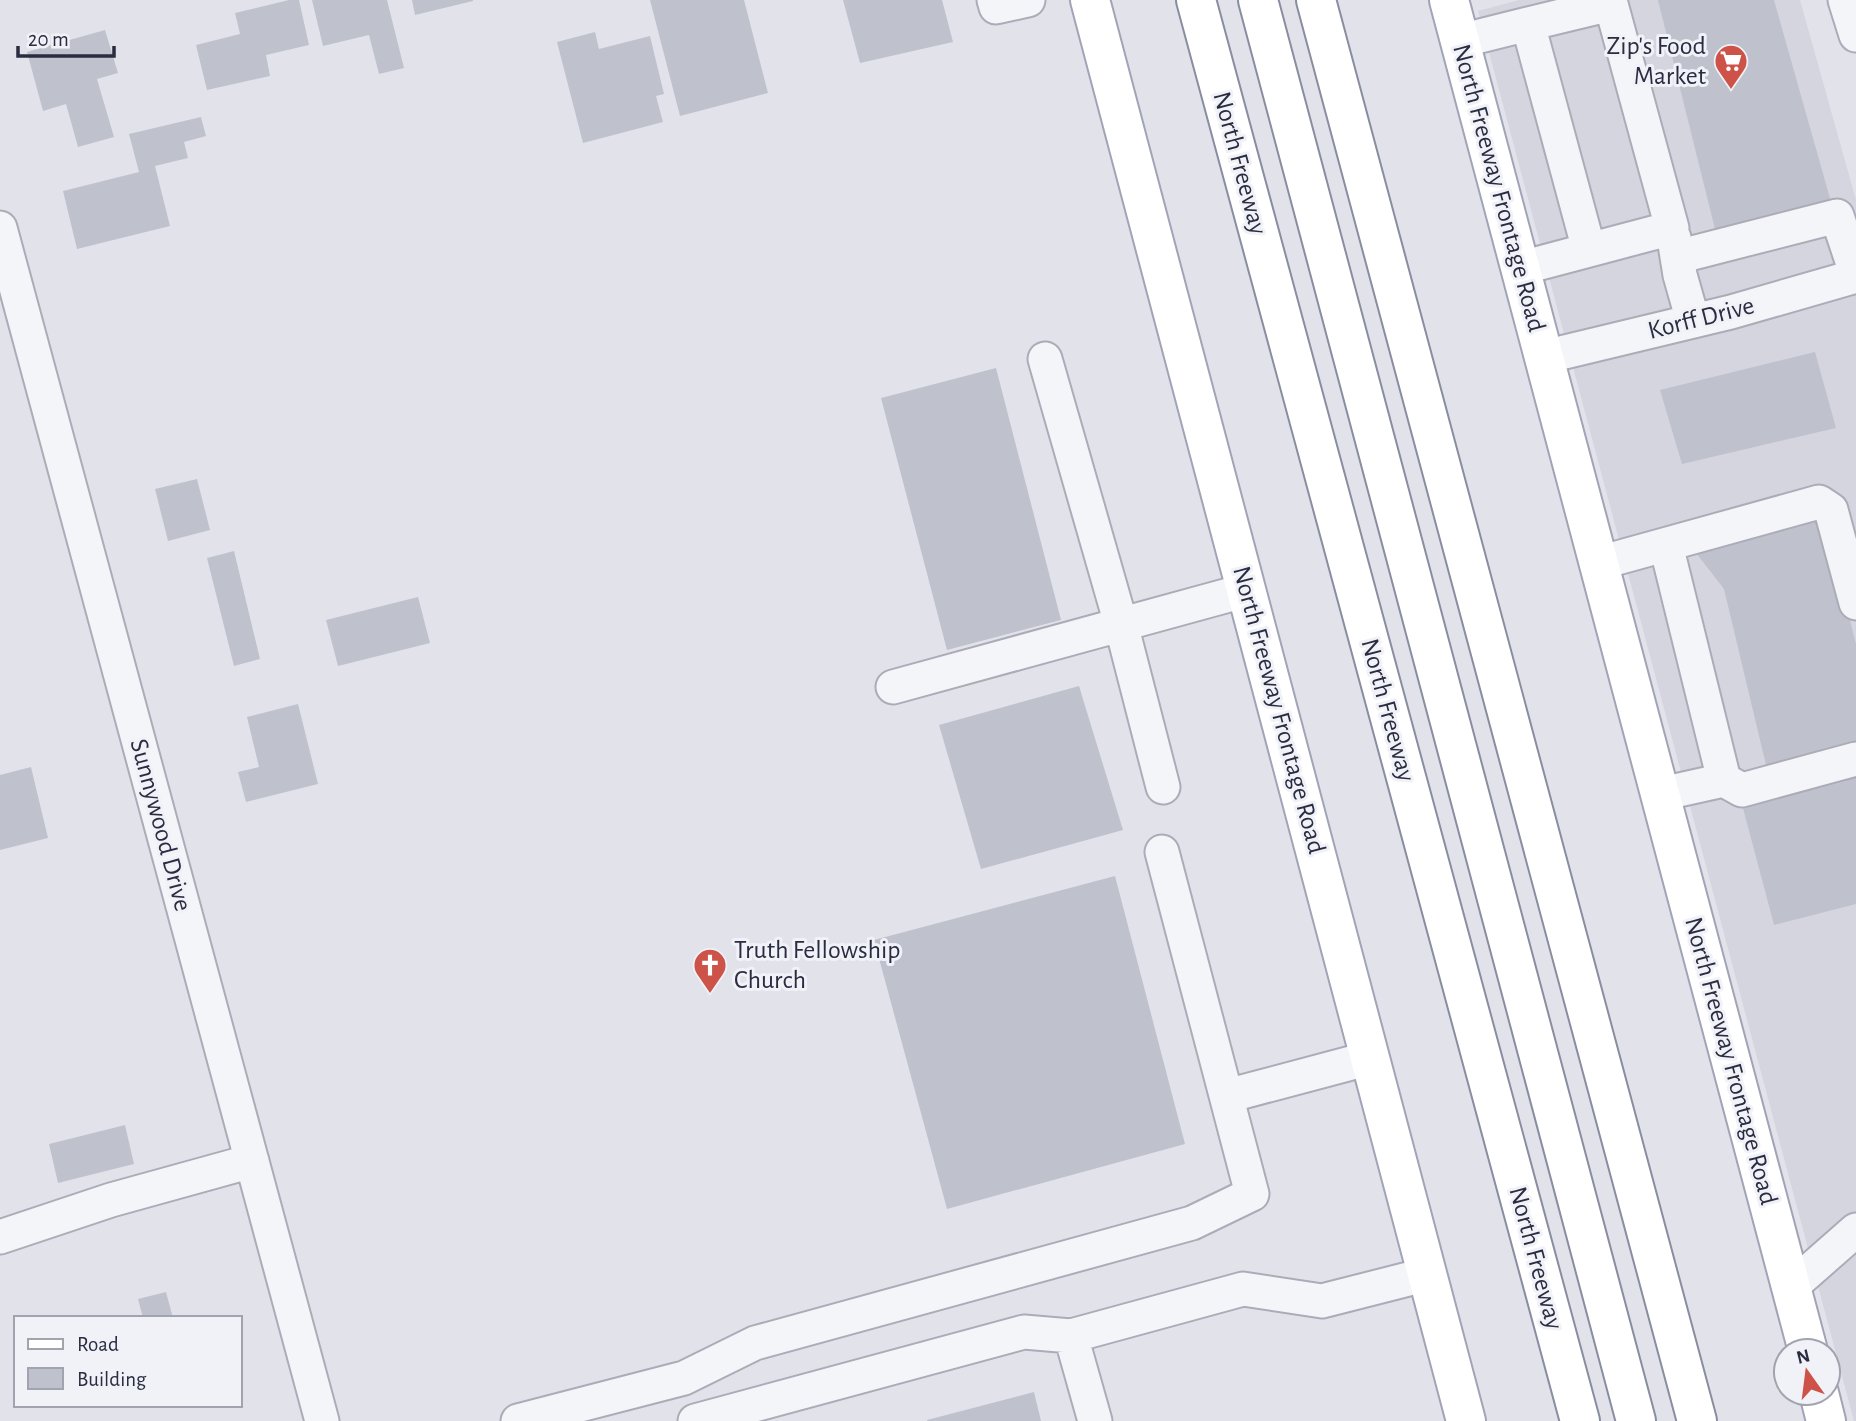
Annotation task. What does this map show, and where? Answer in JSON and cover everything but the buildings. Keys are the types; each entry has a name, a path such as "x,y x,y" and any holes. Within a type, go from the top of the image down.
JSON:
{"main road":[{"name":"North Freeway Frontage Road","path":"1090,0 1466,1421"},
{"name":"North Freeway","path":"1196,0 1580,1421"},
{"name":"North Freeway","path":"1258,0 1636,1421"},
{"path":"1316,0 1697,1421"},
{"name":"North Freeway Frontage Road","path":"1449,0 1804,1337"}],"street":[{"path":"994,0 996,7 1028,0"},
{"path":"1845,0 1856,35"},
{"path":"1460,41 1611,4 1675,243 1693,321"},
{"path":"1528,24 1589,250"},
{"path":"1521,268 1589,250 1675,243 1837,216 1856,274"},
{"name":"Sunnywood Drive","path":"0,228 321,1421"},
{"name":"Korff Drive","path":"1544,356 1693,321 1856,274"},
{"path":"1045,359 1121,624 1163,787"},
{"path":"1599,563 1819,502 1831,510 1856,603"},
{"path":"1666,545 1724,780"},
{"path":"893,687 1247,590"},
{"path":"1661,794 1724,780 1742,790 1856,759"},
{"path":"518,1421 684,1378 755,1343 1192,1223 1252,1194 1162,852"},
{"path":"1227,1096 1370,1058"},
{"path":"0,1237 111,1200 252,1161"},
{"path":"1791,1287 1856,1230"},
{"path":"695,1421 1024,1332 1071,1336 1243,1289 1322,1301 1427,1274"},
{"path":"1071,1336 1095,1421"}],"shaded area":[{"path":"1519,0 1800,0 1856,200 1856,1421 1842,1376 1842,1337 1832,1337 1478,11"}],"place":[{"name":"Zip's Food Market","path":"1731,91"},
{"name":"Truth Fellowship Church","path":"710,995"}]}
